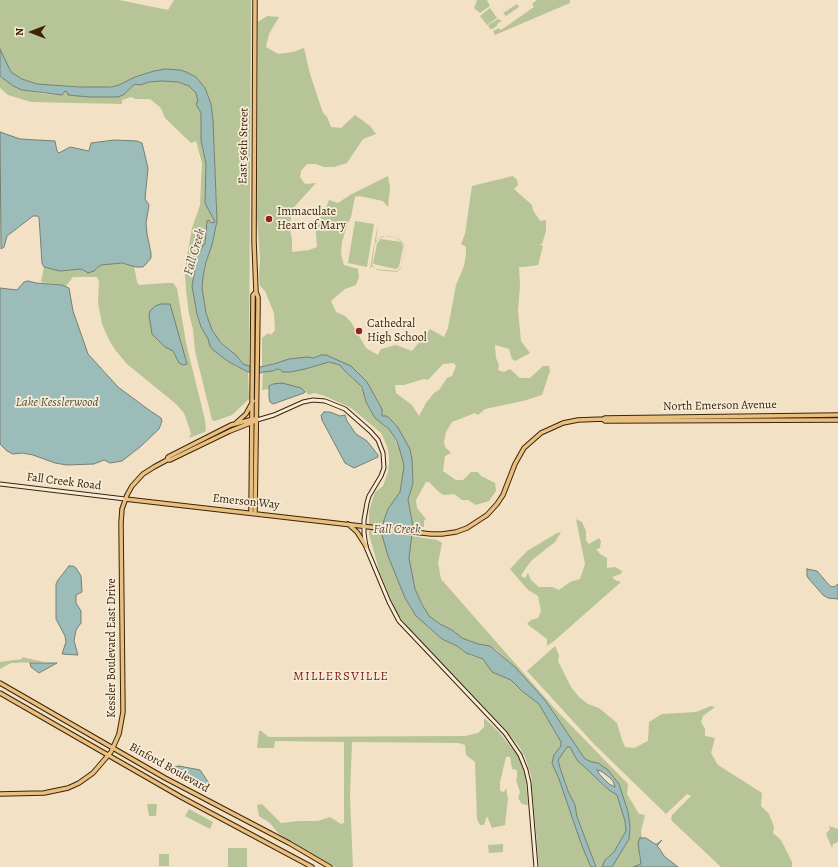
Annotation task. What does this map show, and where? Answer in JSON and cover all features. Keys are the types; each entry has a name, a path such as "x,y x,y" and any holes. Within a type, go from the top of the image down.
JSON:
{"main road":[{"name":"East 56th Street","path":"255,0 254,241 256,292 258,297 255,513"},
{"name":"East 56th Street","path":"250,512 253,421 253,295 256,292"},
{"path":"257,420 274,415 303,402 316,400 325,401 345,409 370,431 381,445 384,453 384,465 381,476 368,500 364,526 366,546"},
{"path":"235,423 245,416 253,401"},
{"name":"North Emerson Avenue","path":"603,420 605,418 667,416 838,415"},
{"name":"Kessler Boulevard East Drive","path":"167,460 168,457 175,453 235,423 257,420"},
{"name":"North Emerson Avenue","path":"364,526 434,534 454,532 475,524 487,515 500,499 507,486 517,459 524,448 535,437 553,426 566,422 578,420 838,420"},
{"name":"Kessler Boulevard East Drive","path":"0,794 42,793 64,789 78,784 89,776 109,756 121,729 123,712 121,523 122,509 125,498 131,487 143,474 154,467 253,421"},
{"name":"Fall Creek Road","path":"0,484 125,498"},
{"name":"Emerson Way","path":"125,498 364,526"},
{"path":"348,524 357,532 366,546 388,602 399,621 505,733 520,755 529,783 536,867"},
{"name":"Binford Boulevard","path":"0,683 184,789 289,843 330,867"},
{"name":"Binford Boulevard","path":"0,693 186,800 312,867"}],"green space":[{"path":"0,0 119,0 168,10 174,0 251,0 249,366 243,364 241,360 217,339 210,325 205,308 202,288 203,277 212,245 217,215 213,120 211,104 205,88 196,77 180,70 165,69 135,77 119,85 101,88 38,84 22,79 11,72 8,68 0,49"},
{"path":"477,0 487,0 490,6 480,13 474,8"},
{"path":"537,0 570,0 570,3 495,35 493,31 499,28 501,30 534,7 532,4"},
{"path":"517,4 519,7 506,16 503,13"},
{"path":"490,8 497,18 487,25 480,16"},
{"path":"267,16 279,17 269,34 266,47 278,54 293,52 304,48 310,74 323,113 327,117 331,127 341,128 355,115 370,126 376,134 363,139 347,163 334,167 307,164 301,171 300,177 305,184 316,183 295,206 291,216 290,230 292,252 309,250 317,247 315,222 324,213 329,200 338,203 350,195 388,176 390,187 388,207 383,201 359,196 355,197 351,217 342,242 341,254 344,265 358,269 359,277 356,285 345,289 331,301 336,312 345,316 351,322 366,348 378,355 381,349 396,345 412,351 430,329 444,337 448,328 456,285 464,266 466,247 461,244 465,234 472,186 513,176 517,180 518,185 514,189 532,205 533,210 540,221 546,220 546,231 542,244 539,244 543,246 538,265 519,267 520,286 518,310 521,341 530,353 515,361 512,359 509,349 495,345 496,358 499,365 498,370 504,372 510,369 520,378 530,378 543,366 549,366 550,371 542,395 523,401 485,409 478,415 475,413 452,422 446,432 444,442 445,447 451,453 445,456 443,471 456,480 463,480 471,472 478,472 481,476 495,483 496,491 489,501 476,505 468,500 462,500 454,494 444,495 429,482 426,482 416,500 417,508 426,519 424,521 424,527 413,526 408,500 413,483 410,449 387,416 382,416 382,409 367,382 351,366 319,357 289,359 262,366 262,338 268,333 271,335 275,330 274,313 265,291 260,286 259,276 260,259 257,219 258,22","holes":["454,363 456,366 452,376 447,378 439,390 434,393 426,403 419,416 412,405 396,393 395,385 404,385 424,379 428,380 443,364"]},
{"path":"498,19 502,21 497,24 497,26 490,29 488,25"},
{"path":"0,76 13,86 22,90 44,94 62,95 65,91 68,95 89,97 123,95 135,84 162,81 178,82 189,86 196,93 198,102 196,104 201,113 202,147 206,164 205,202 215,222 207,222 205,245 203,245 199,255 196,253 194,255 196,264 192,286 201,327 213,350 235,366 248,372 249,399 232,415 215,421 212,420 195,351 193,329 189,314 185,275 186,262 192,228 200,205 202,163 196,141 191,143 165,118 161,108 150,99 136,99 131,97 122,100 122,104 31,102 8,95 0,88"},
{"path":"355,221 374,224 367,267 348,263"},
{"path":"378,223 376,241 384,236 375,243 372,265 376,269 397,271 401,267 404,251 401,268 397,272 377,270 372,266 370,269"},
{"path":"384,236 398,238 404,244 404,250 403,244 397,238"},
{"path":"381,239 401,242 403,247 399,267 396,269 373,264 377,243"},
{"path":"118,263 134,266 139,285 173,283 177,288 186,343 205,420 205,432 189,438 191,434 184,413 176,404 127,364 116,351 102,324 98,303 99,282 97,277 73,277 66,286 41,282 44,267 61,271 81,269 86,273 96,270 101,265"},
{"path":"329,362 340,365 353,379 359,383 364,393 366,402 375,418 389,429 400,448 404,467 402,485 400,492 388,509 384,520 384,541 388,556 405,598 416,616 442,639 457,646 462,651 472,656 483,659 492,672 511,680 539,704 561,742 561,746 552,763 591,867 539,867 531,775 525,757 520,748 506,730 411,631 396,612 379,570 369,534 369,511 375,492 383,486 389,464 387,446 381,433 351,408 325,396 314,393 309,395 301,388 269,386 269,389 262,390 263,372 277,369 282,372 290,372"},
{"path":"576,519 582,522 586,531 586,540 589,544 599,538 601,541 600,548 596,549 600,554 607,558 607,568 615,567 622,571 621,574 612,577 621,582 547,646 547,639 527,624 531,620 538,618 541,611 538,596 528,590 510,569 527,551 561,532 555,542 532,560 521,576 525,578 528,573 531,580 539,587 552,587 559,590 570,582 580,579 585,564"},
{"path":"411,536 437,540 442,543 438,563 441,579 556,710 628,784 627,794 639,814 645,815 641,831 642,838 640,838 639,856 641,864 633,867 612,867 629,839 630,827 628,812 619,784 608,770 585,759 545,700 515,667 495,649 490,646 478,644 462,638 429,616 415,589 409,558"},
{"path":"555,646 559,655 558,661 571,687 579,697 588,704 599,708 617,723 625,747 634,748 648,741 649,722 662,714 696,712 711,706 715,707 703,716 701,722 705,729 705,736 715,738 711,753 718,765 762,793 761,806 769,814 774,827 773,833 781,840 792,862 792,867 721,867 671,819 672,815 691,796 687,794 666,814 594,744 527,671"},
{"path":"22,657 44,662 11,663 0,669 0,662 22,659"},
{"path":"484,718 499,732 518,756 525,775 528,805 522,804 518,798 520,792 516,780 517,770 512,769 510,757 506,757 500,782 500,791 504,792 506,788 508,799 505,825 492,828 487,816 484,825 480,825 477,819 475,762 466,755 465,745 459,743 352,742 350,797 353,867 335,867 279,834 270,823 259,816 257,805 262,804 281,823 318,821 330,817 341,824 344,823 344,742 275,741 274,748 257,748 259,731 269,737 465,736 478,733 484,727"},
{"path":"567,747 570,747 577,760 609,790 617,795 621,805 626,831 614,852 605,860 602,867 596,867 577,817 575,805 568,791 560,768 558,760"},
{"path":"147,804 157,804 156,816 149,816"},
{"path":"189,809 213,822 210,829 185,816"},
{"path":"829,826 838,829 838,842 833,844 832,848 826,834 830,829"},
{"path":"503,844 503,852 489,853 488,845"},
{"path":"228,848 247,848 247,867 228,867"},
{"path":"159,854 169,854 169,866 159,866"}],"water":[{"name":"Fall Creek","path":"0,49 11,72 22,79 37,84 80,87 111,87 119,85 135,77 165,69 186,72 196,77 205,88 211,104 213,120 217,221 212,245 206,262 202,288 206,313 212,330 221,343 237,356 243,364 260,367 289,359 307,357 314,358 321,355 326,355 351,366 367,382 382,409 382,416 387,416 397,426 410,449 413,483 408,500 413,526 409,558 415,589 422,604 429,616 440,624 452,630 462,638 478,644 490,646 515,667 545,700 585,759 598,763 608,770 619,784 628,812 630,827 629,839 612,867 602,867 605,860 614,852 626,831 625,821 617,795 609,790 577,760 570,747 567,747 558,760 596,867 591,867 552,763 554,755 561,746 561,742 539,704 511,680 492,672 483,659 466,653 457,646 442,639 416,616 405,598 388,556 382,535 384,520 388,509 400,492 404,467 403,461 397,441 389,429 375,418 366,402 362,387 340,365 329,362 290,372 282,372 281,370 277,369 261,373 248,372 229,362 210,346 197,314 192,286 196,264 194,255 196,253 199,255 203,245 205,244 207,221 209,220 211,223 215,222 205,203 206,164 201,140 201,113 196,104 198,102 196,93 189,86 178,82 162,81 149,82 140,85 135,84 123,95 118,97 68,95 65,91 62,95 22,90 13,86 0,76","holes":["597,770 601,771 613,781 615,787 609,784"]},
{"path":"0,132 20,139 55,141 57,151 59,153 70,147 89,151 91,143 114,140 137,141 142,143 148,168 145,199 149,205 146,223 151,253 151,258 146,264 143,267 136,267 122,263 101,265 94,271 88,273 81,269 60,271 44,267 42,263 39,217 37,216 33,216 7,236 4,247 1,249"},
{"name":"Lake Kesslerwood","path":"28,281 62,285 69,288 73,311 88,354 118,387 161,418 162,421 159,429 122,461 110,463 104,460 94,464 67,465 55,463 33,455 22,453 13,454 7,451 0,444 0,288 17,290 24,282"},
{"path":"170,304 187,364 183,365 179,363 173,351 165,347 152,334 149,315 150,311 155,306"},
{"path":"282,383 301,388 305,392 273,404 270,402 269,398 269,386"},
{"path":"324,412 330,412 340,416 345,415 347,421 356,434 367,441 378,457 354,468 345,463 322,420 321,415"},
{"path":"69,566 76,568 81,576 82,592 76,595 76,603 81,611 81,623 76,630 74,641 78,655 62,654 66,642 65,636 56,619 56,584"},
{"path":"807,569 817,571 830,586 834,587 838,584 838,599 828,598 823,595 807,576"},
{"path":"30,663 57,663 39,673 31,667"},
{"path":"179,766 200,770 209,785 207,786 170,768"},
{"path":"640,838 646,838 655,844 662,840 657,846 664,856 678,867 633,867 641,864 638,843"}],"pier":[{"path":"381,524 414,528 413,536 381,532"}],"place":[{"name":"Immaculate Heart of Mary","path":"269,219"},
{"name":"Cathedral High School","path":"359,331"}],"district":[{"name":"MILLERSVILLE","path":"341,677"}]}
